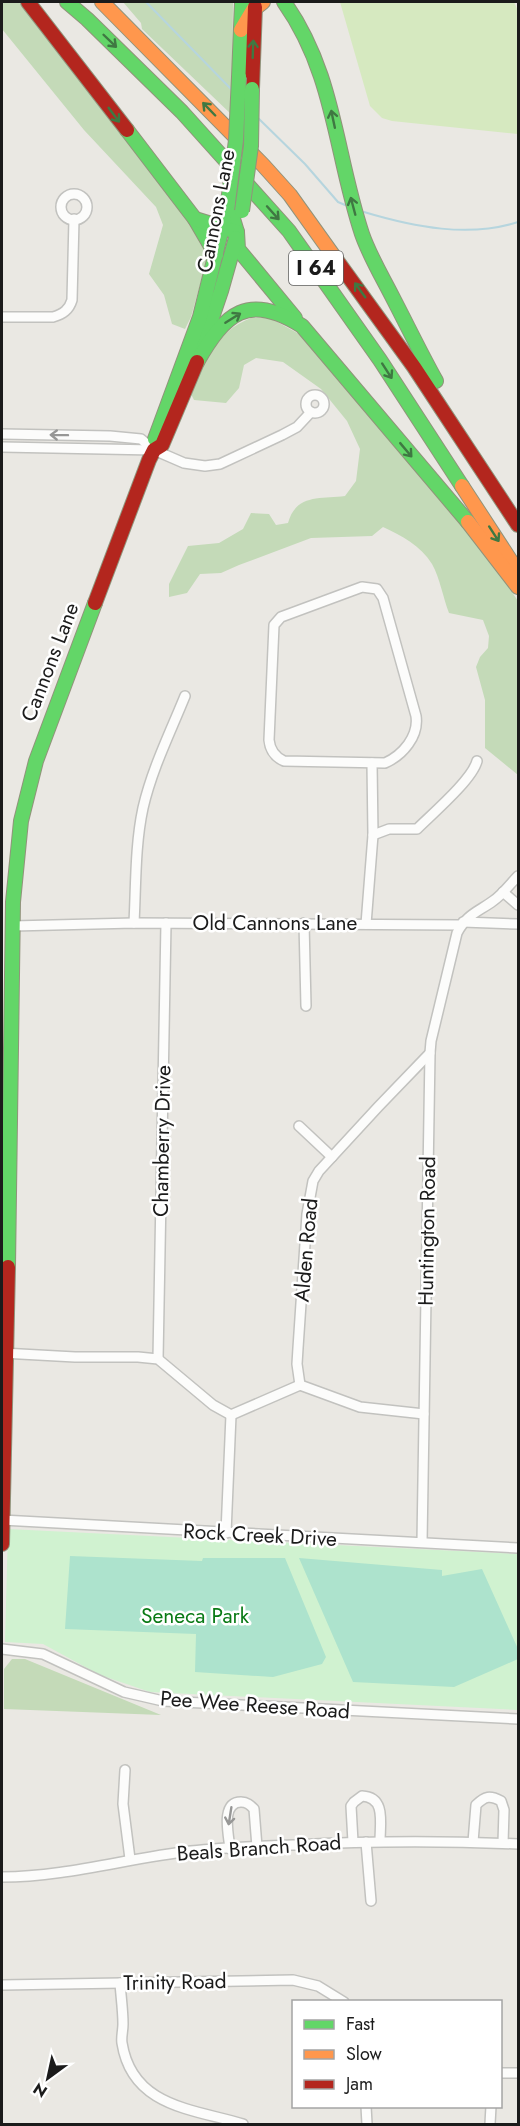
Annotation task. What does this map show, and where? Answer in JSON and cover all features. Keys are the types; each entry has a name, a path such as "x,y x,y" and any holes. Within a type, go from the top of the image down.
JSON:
{"main road":[{"path":"28,2 195,219 216,255"},
{"name":"I 64","path":"67,2 182,112 289,231 380,360 519,572"},
{"name":"I 64","path":"102,2 256,157 290,195 414,367 519,525"},
{"name":"Cannons Lane","path":"192,362 200,316 228,202 236,140 242,2"},
{"path":"274,2 287,6 306,38 323,82 362,235 427,365 488,477"},
{"path":"241,30 255,4"},
{"name":"Cannons Lane","path":"2,1544 7,953 13,926 17,848 27,791 36,761 154,450 162,445 192,362 219,301 242,211 251,146 255,4"},
{"path":"228,202 237,232 238,249 464,517 519,587"},
{"path":"195,219 237,232"},
{"path":"192,362 220,326 236,314 250,309 282,314 302,326"}],"street":[{"path":"2,316 56,316 68,309 72,300 74,219"},
{"path":"2,434 82,435 141,439 154,450 184,463 205,466 220,464 297,427 311,412"},
{"path":"25,435 25,447"},
{"path":"82,435 83,447"},
{"path":"2,447 154,450"},
{"path":"367,587 377,590 383,598 417,724 415,735 397,756 385,762 372,763 286,762 275,756 269,740 272,634 277,621 291,613 348,591 367,587"},
{"path":"134,923 137,850 143,808 155,769 185,696"},
{"path":"372,835 389,828 417,829 465,781 476,768 477,761"},
{"path":"366,924 372,835 372,763"},
{"path":"462,924 465,918 495,900 519,876"},
{"path":"503,892 519,905"},
{"name":"Old Cannons Lane","path":"13,926 134,923 519,924"},
{"name":"Chamberry Drive","path":"159,1359 165,923"},
{"path":"304,923 306,1006"},
{"name":"Huntington Road","path":"422,1542 430,1053 457,933 462,924"},
{"name":"Alden Road","path":"300,1385 298,1348 307,1214 314,1181 332,1157 430,1053"},
{"path":"299,1126 332,1157"},
{"path":"4,1353 159,1359 213,1406 231,1415"},
{"path":"231,1415 300,1385 360,1407 424,1414"},
{"path":"226,1533 231,1415"},
{"name":"Rock Creek Drive","path":"2,1520 519,1548"},
{"name":"Pee Wee Reese Road","path":"2,1649 43,1654 124,1692 163,1701 519,1719"},
{"path":"125,1770 123,1804 130,1859"},
{"path":"353,1842 351,1806 362,1796 374,1799 379,1805 380,1841"},
{"path":"473,1842 476,1805 483,1798 492,1797 501,1801 504,1810 502,1843"},
{"path":"230,1849 228,1813 232,1805 238,1802 246,1803 254,1809 258,1846"},
{"name":"Beals Branch Road","path":"2,1877 72,1871 130,1859 194,1851 258,1846 380,1841 519,1844"},
{"path":"366,1842 371,1901"},
{"name":"Trinity Road","path":"2,1985 293,1980 318,1986 342,2000"},
{"path":"120,1983 123,2023 121,2040 130,2066 145,2089 158,2099 172,2105 243,2124"},
{"path":"502,2073 519,2073"},
{"path":"366,2108 367,2124"},
{"path":"490,2124 491,2108"},
{"path":"497,2108 497,2124"}],"green space":[{"path":"2,2 19,2 200,237 208,256 191,317 185,329 172,324 164,295 149,274 163,225 156,207 84,130 2,29"},
{"path":"123,2 233,2 232,115 142,29 141,23"},
{"path":"340,2 514,2 518,11 518,134 392,121 382,118 370,106"},
{"path":"251,318 270,318 301,335 485,552 518,601 518,775 485,748 485,700 476,667 480,657 488,648 489,636 483,620 449,613 432,564 416,546 397,534 383,527 372,536 311,538 221,573 200,574 187,593 169,597 169,584 188,546 219,543 243,529 251,513 269,514 276,525 288,523 297,507 303,503 318,498 345,496 356,481 360,449 347,421 321,389 283,362 256,358 244,365 239,388 226,403 194,400 190,392 213,348 229,331"},
{"name":"Seneca Park","path":"8,1529 518,1554 518,1710 150,1692 100,1675 43,1644 5,1642"},
{"path":"70,1556 202,1561 203,1558 285,1558 326,1657 322,1664 273,1677 195,1672 196,1634 65,1629"},
{"path":"299,1558 442,1570 442,1576 482,1569 518,1649 518,1659 454,1687 353,1682"},
{"path":"12,1659 25,1659 161,1715 4,1709 4,1669"}],"waterway":[{"path":"146,2 232,90"},
{"path":"256,116 305,164 338,202 345,205"},
{"path":"364,212 441,229 480,229 518,222"}],"traffic: fast":[{"path":"67,2 182,112 289,231 380,360 462,486"},
{"path":"239,77 242,2"},
{"path":"284,2 301,29 324,86 365,243 436,381"},
{"path":"228,202 236,140 239,77"},
{"path":"242,211 251,146 252,89"},
{"path":"127,130 195,219 216,255"},
{"path":"228,202 237,232 238,249 295,318"},
{"path":"195,219 237,232"},
{"path":"155,439 200,317 224,220"},
{"path":"197,362 236,238"},
{"path":"197,362 218,331 228,320 240,313 267,310 302,326 468,522"},
{"path":"8,1267 13,902 21,821 36,761 95,603"}],"traffic: slow":[{"path":"102,2 263,165 290,195 335,258"},
{"path":"241,30 253,10 263,2"},
{"path":"462,486 518,572"},
{"path":"468,522 518,587"}],"traffic: jam":[{"path":"28,2 127,130"},
{"path":"252,89 255,7"},
{"path":"335,258 414,367 518,525"},
{"path":"95,603 149,460 154,450 162,445 197,362"},
{"path":"2,1544 8,1267"}]}
